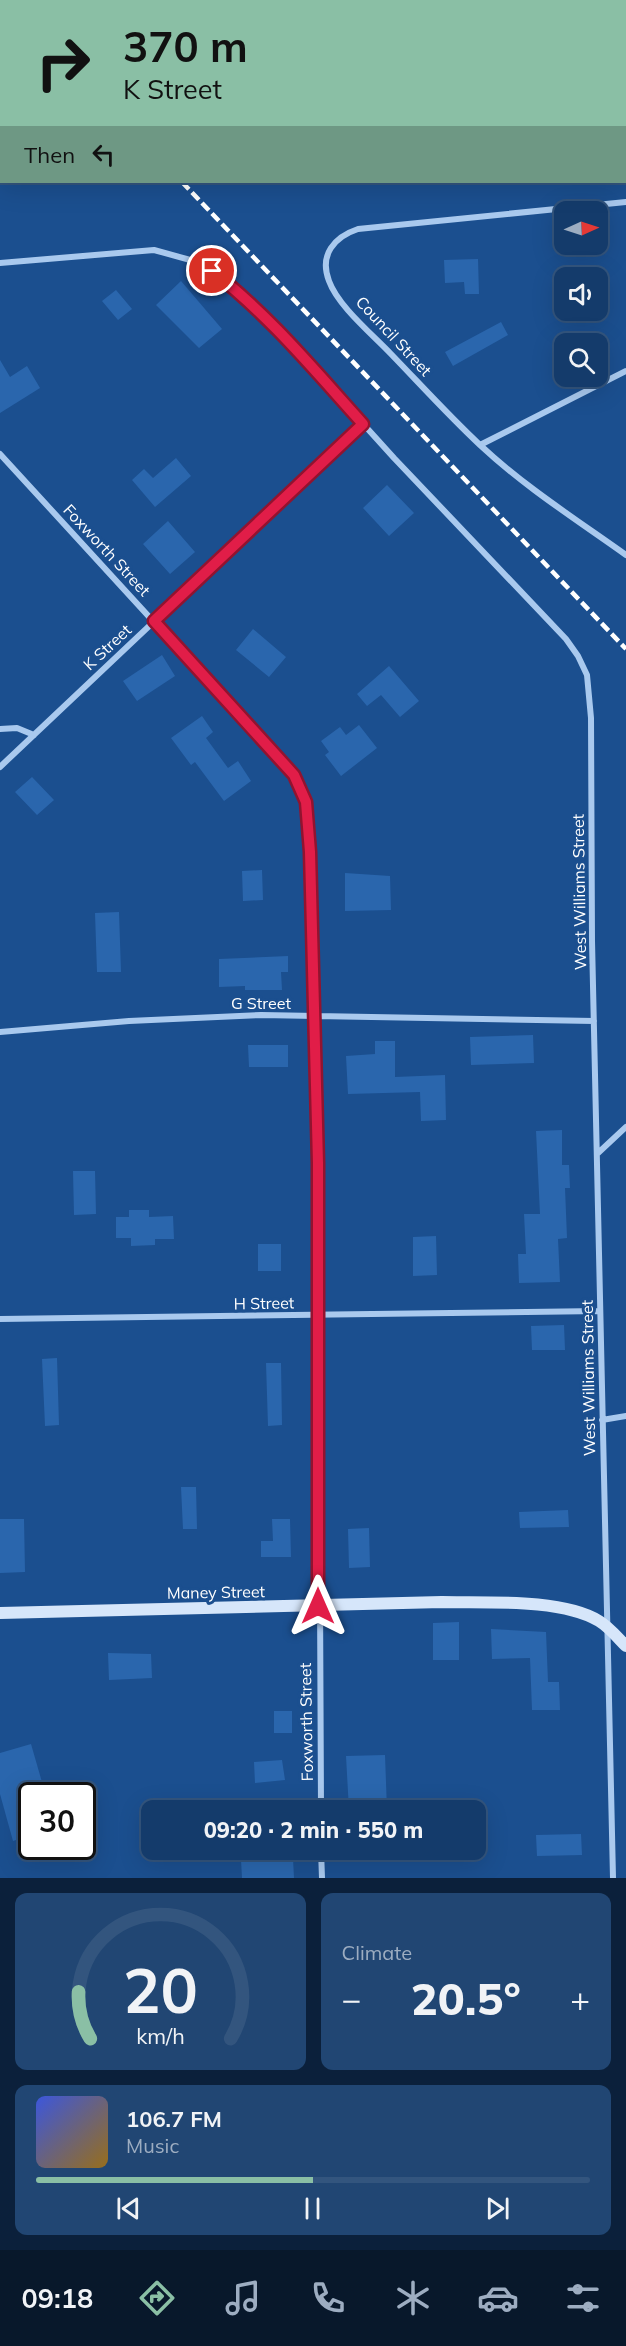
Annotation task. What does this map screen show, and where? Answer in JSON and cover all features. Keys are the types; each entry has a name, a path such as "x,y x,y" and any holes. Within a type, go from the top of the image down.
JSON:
{"street":[{"name":"Council Street","path":"626,202 358,230 337,239 326,256 328,279 335,293 364,327 480,445 530,487 626,555"},
{"name":"West Williams Street","path":"0,263 132,250 154,250 194,261 212,271 243,294 566,639 578,656 586,675 591,718 594,1021 612,1878"},
{"path":"480,445 626,371"},
{"name":"K Street","path":"0,767 363,424"},
{"name":"Foxworth Street","path":"0,454 294,775 301,786 306,802 310,852 318,1163 318,1606 321,1800"},
{"path":"0,729 17,728 34,735"},
{"name":"G Street","path":"0,1032 140,1021 261,1015 594,1021"},
{"path":"597,1154 626,1128"},
{"name":"H Street","path":"0,1319 600,1311"},
{"path":"602,1420 626,1416"},
{"name":"Maney Street","path":"0,1613 442,1602 542,1606 579,1612 599,1621 626,1646"},
{"path":"321,1860 322,1878"}],"building":[{"path":"478,259 479,294 465,294 464,282 445,283 444,260"},
{"path":"181,281 222,329 199,348 156,305"},
{"path":"116,290 132,309 118,320 102,301"},
{"path":"501,322 508,335 453,366 445,352"},
{"path":"0,360 10,377 27,366 40,388 0,413"},
{"path":"176,458 191,476 155,507 132,480 144,469 153,478"},
{"path":"387,485 414,513 389,536 363,508"},
{"path":"168,521 195,552 170,574 143,544"},
{"path":"253,629 286,657 269,677 236,650"},
{"path":"162,655 175,676 137,701 123,681"},
{"path":"389,666 419,701 400,717 381,695 367,706 357,694"},
{"path":"202,716 213,732 206,738 228,768 238,761 251,781 224,801 195,762 191,765 171,738"},
{"path":"359,725 377,748 341,776 325,755 329,752 321,741 340,727 346,735"},
{"path":"32,777 54,800 37,815 15,792"},
{"path":"262,870 263,900 243,901 242,871"},
{"path":"345,873 390,876 391,910 345,911"},
{"path":"119,912 121,972 97,972 95,913"},
{"path":"288,956 288,972 281,972 282,990 245,990 245,986 219,987 219,959"},
{"path":"533,1035 534,1063 471,1065 470,1037"},
{"path":"375,1041 395,1041 395,1077 445,1075 446,1120 421,1121 420,1092 348,1094 346,1056 375,1054"},
{"path":"248,1045 288,1045 288,1067 249,1067"},
{"path":"562,1130 562,1165 569,1165 570,1188 565,1188 567,1238 558,1239 560,1282 519,1283 518,1254 526,1254 524,1214 540,1214 536,1131"},
{"path":"73,1171 95,1171 96,1214 74,1215"},
{"path":"129,1210 149,1210 149,1217 173,1216 174,1239 155,1239 155,1245 131,1246 131,1238 116,1238 116,1217 129,1217"},
{"path":"436,1236 437,1275 413,1276 413,1237"},
{"path":"258,1244 281,1244 281,1271 258,1271"},
{"path":"564,1325 565,1350 532,1350 531,1326"},
{"path":"57,1358 59,1425 45,1426 42,1359"},
{"path":"266,1363 281,1363 282,1425 268,1426"},
{"path":"181,1487 196,1487 197,1529 183,1529"},
{"path":"568,1510 569,1527 520,1528 519,1512"},
{"path":"0,1519 24,1519 25,1572 0,1573"},
{"path":"272,1519 290,1519 291,1557 261,1557 261,1541 273,1541"},
{"path":"369,1528 370,1567 349,1568 348,1529"},
{"path":"459,1622 459,1660 433,1660 433,1623"},
{"path":"491,1629 546,1632 548,1682 559,1682 560,1710 532,1710 530,1658 492,1659"},
{"path":"108,1653 151,1654 152,1678 109,1680"},
{"path":"274,1711 292,1711 292,1733 274,1733"},
{"path":"31,1744 42,1782 18,1782 18,1839 13,1841 0,1794 0,1753"},
{"path":"385,1755 387,1800 348,1800 346,1756"},
{"path":"282,1760 285,1780 255,1783 254,1762"},
{"path":"581,1834 582,1855 537,1856 536,1835"},
{"path":"241,1860 293,1860 294,1878 242,1878"}],"railway":[{"path":"183,183 626,649"}],"route":[{"path":"212,271 243,294 271,322 363,424 154,621 294,775 301,786 306,802 310,852 310,926 318,1163 318,1606"}]}
